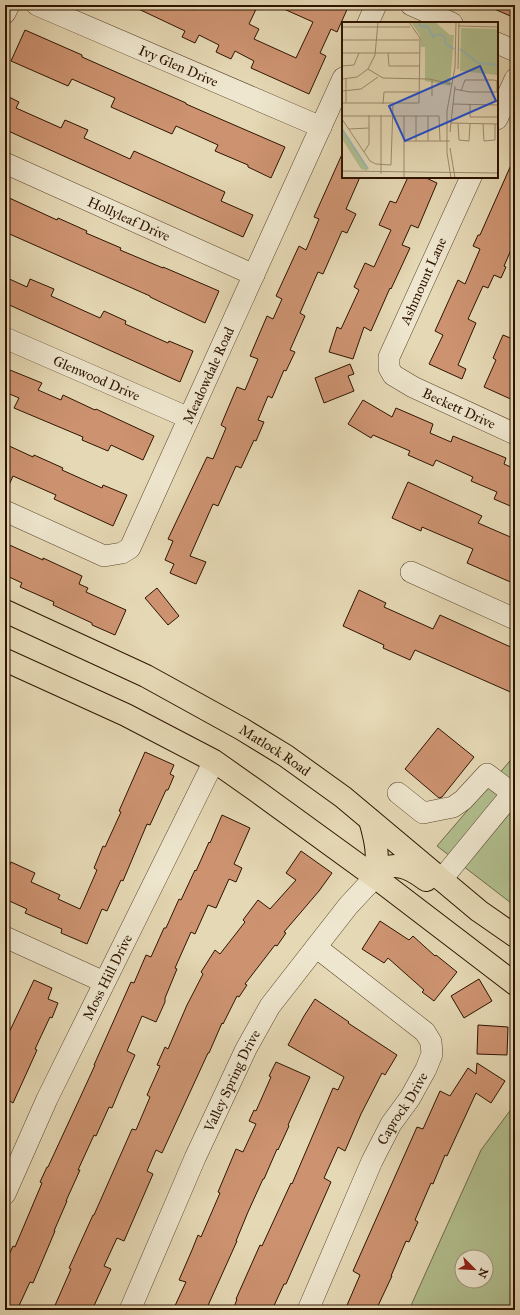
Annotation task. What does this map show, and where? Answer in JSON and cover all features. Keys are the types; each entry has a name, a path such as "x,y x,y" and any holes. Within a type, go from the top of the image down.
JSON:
{"main road":[{"name":"Matlock Road","path":"5,611 146,676 242,729 286,756 343,797 478,911 515,936"},
{"path":"5,660 126,715 214,761 375,877 515,984"},
{"path":"370,820 376,842 378,858 375,877"},
{"path":"375,877 383,868 401,866 416,872 480,920 493,921"}],"street":[{"path":"5,13 9,5"},
{"name":"Ivy Glen Drive","path":"37,5 321,127"},
{"path":"368,22 376,5"},
{"path":"411,5 450,22"},
{"path":"498,43 515,51"},
{"path":"498,117 515,79"},
{"name":"Meadowdale Road","path":"5,511 104,556 122,553 130,548 342,80"},
{"name":"Hollyleaf Drive","path":"5,163 254,275"},
{"name":"Ashmount Lane","path":"404,381 393,376 389,368 389,357 471,178"},
{"name":"Glenwood Drive","path":"5,338 189,418"},
{"name":"Beckett Drive","path":"404,381 413,387 515,434"},
{"path":"411,572 515,619"},
{"name":"Moss Hill Drive","path":"5,1194 47,1099 214,761"},
{"path":"398,793 423,813 453,807 463,800 487,774 514,792 441,880"},
{"name":"Valley Spring Drive","path":"130,1310 195,1158 246,1049 270,1006 348,906 375,877"},
{"path":"5,937 104,982"},
{"name":"Caprock Drive","path":"308,1310 372,1162 391,1124 410,1098 432,1054 431,1042 424,1032 316,947"}],"green space":[{"path":"515,755 515,906 437,846"},
{"path":"515,1104 515,1310 409,1310 481,1150"}],"building":[{"path":"130,5 183,5 194,10 196,5 258,5 249,24 259,29 254,39 296,58 313,22 275,5 349,5 337,32 331,29 320,53 326,56 309,94 251,68 254,61 235,51 231,59 216,52 219,45 199,35 195,43 182,37 185,31"},
{"path":"485,5 515,5 515,18"},
{"path":"25,30 186,104 285,147 271,178 248,167 248,165 215,151 218,145 176,126 172,134 111,107 115,98 72,79 68,86 11,61"},
{"path":"5,95 19,102 16,108 61,128 65,120 88,130 84,138 130,159 134,151 225,192 221,201 253,215 243,237 6,130 5,133"},
{"path":"342,154 342,178 360,178 346,209 356,214 347,233 342,231 323,274 318,272 300,313 305,316 290,350 295,352 286,371 284,370 272,398 268,396 258,420 264,422 256,441 254,440 241,468 236,466 218,506 213,504 190,556 206,562 196,584 170,573 174,564 165,560 173,541 168,539 207,457 213,459 226,428 221,425 237,387 245,390 258,359 250,356 267,316 273,319 282,299 276,296 299,246 306,250 319,219 314,217"},
{"path":"515,156 515,222 510,233 515,236 515,241 504,266 506,267 501,278 494,275 488,288 483,286 468,319 476,323 458,365 466,369 462,379 429,364 443,335 435,331 458,280 465,284 480,249 473,246 478,235 480,235"},
{"path":"408,178 426,178 437,183 418,228 411,225 402,245 410,248 371,331 364,327 353,359 329,352 337,327 341,329 359,290 354,287 365,263 374,267 391,230 379,225 390,201 396,203"},
{"path":"5,196 57,220 58,218 87,231 86,233 121,248 120,250 219,291 205,323 150,296 5,232"},
{"path":"5,277 27,287 30,279 54,289 51,296 100,318 104,311 126,321 125,324 168,343 169,341 193,351 180,382 5,303"},
{"path":"503,335 515,340 515,366 512,374 515,375 515,401 484,387 496,360 493,358"},
{"path":"350,364 354,374 348,376 354,391 324,403 315,378"},
{"path":"5,368 42,383 38,390 61,400 63,395 154,436 143,460 111,445 108,451 82,440 83,437 14,408 19,398 5,392"},
{"path":"363,400 392,417 396,408 433,424 430,433 451,442 453,436 506,458 504,464 515,469 515,508 494,499 497,492 471,481 473,477 436,460 433,466 408,455 410,451 373,435 371,438 348,424"},
{"path":"5,444 33,457 34,455 63,468 62,470 102,488 103,485 127,495 113,526 54,499 56,495 13,476 5,494"},
{"path":"408,482 482,516 478,523 515,539 515,584 467,563 473,549 422,527 421,531 392,518"},
{"path":"5,543 82,576 79,584 88,588 86,592 126,610 115,635 53,605 54,602 20,587 22,583 5,575"},
{"path":"157,588 179,616 168,625 145,598"},
{"path":"359,590 386,603 384,607 433,629 440,615 515,649 515,694 415,650 410,660 383,648 384,645 343,626"},
{"path":"438,728 474,757 442,797 439,798 405,769"},
{"path":"145,752 174,765 170,774 174,776 150,825 147,824 123,881 121,880 107,911 102,909 87,944 61,933 62,929 25,913 27,909 5,899 5,876 11,862 35,873 31,882 60,895 58,899 80,909 97,870 94,868 103,846 105,847 121,812 119,811"},
{"path":"222,815 250,828 234,864 242,868 236,882 229,879 216,908 208,905 195,934 191,932 175,968 177,969 156,1022 142,1016 127,1051 135,1055 112,1108 109,1107 78,1170 80,1170 33,1283 30,1282 17,1310 5,1307 5,1263 13,1246 15,1247 42,1183 40,1182 95,1065 131,982 134,983 146,955 151,957 179,899 181,900 209,842 210,843"},
{"path":"301,851 332,873 319,891 284,932 286,933 277,946 275,945 245,984 247,985 239,997 237,996 223,1024 222,1023 162,1153 156,1150 147,1171 153,1174 124,1241 117,1238 104,1266 111,1269 92,1310 53,1310 71,1269 69,1268 132,1129 136,1130 150,1097 147,1095 160,1066 157,1065 165,1047 168,1049 187,1005 203,974 201,972 215,950 220,954 245,922 243,920 258,900 270,909 296,880 286,873"},
{"path":"380,921 409,940 413,936 435,956 436,955 457,972 434,1001 422,992 424,990 388,958 384,963 362,949"},
{"path":"479,979 492,1001 464,1018 451,996"},
{"path":"34,980 52,988 48,999 58,1003 52,1018 50,1017 35,1049 37,1050 13,1103 5,1098 5,1041"},
{"path":"315,999 349,1022 348,1023 397,1055 385,1075 382,1073 361,1114 345,1151 338,1147 324,1178 331,1182 286,1284 284,1284 272,1310 233,1310 236,1299 260,1245 262,1246 291,1183 292,1184 333,1088 338,1090 344,1077 288,1045"},
{"path":"478,1025 508,1027 507,1055 477,1054"},
{"path":"276,1062 310,1077 278,1150 277,1149 248,1212 237,1241 206,1310 173,1310 186,1282 179,1280 198,1235 201,1237 220,1193 218,1192 236,1149 243,1152 256,1124 249,1121 254,1110 256,1111"},
{"path":"477,1063 505,1081 491,1103 476,1093 447,1156 445,1155 433,1184 431,1183 415,1220 418,1222 409,1242 406,1241 376,1310 345,1310 360,1275 353,1271 417,1127 423,1129 440,1091 450,1096 468,1068 476,1074"}]}
